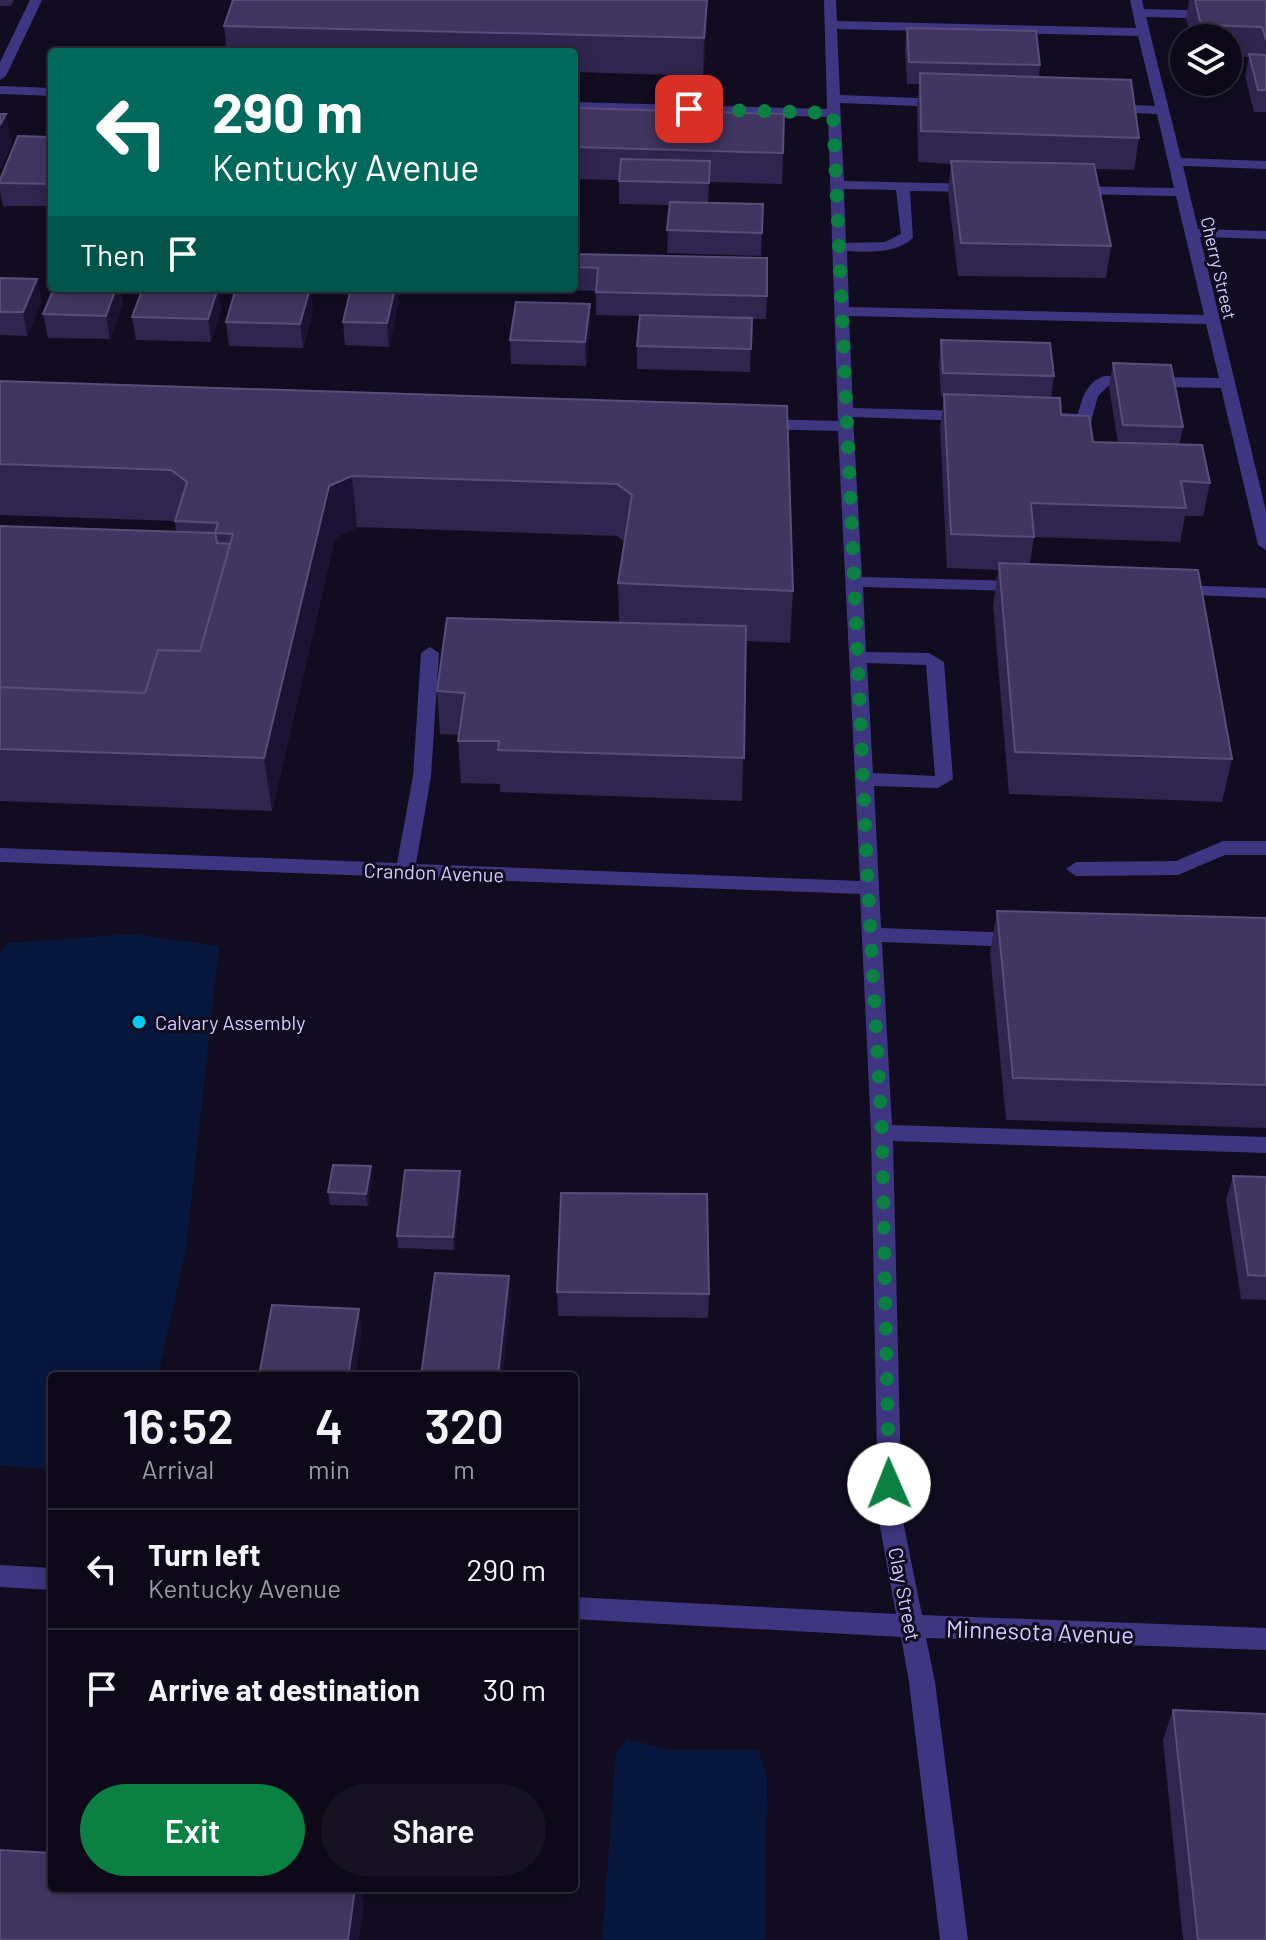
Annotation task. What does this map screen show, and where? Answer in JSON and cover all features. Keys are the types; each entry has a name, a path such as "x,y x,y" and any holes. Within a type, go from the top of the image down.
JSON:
{"street":[{"path":"0,76 36,0"},
{"name":"Clay Street","path":"830,0 853,582 882,1133 890,1516 922,1682 954,1940"},
{"path":"1137,7 1266,16"},
{"name":"Cherry Street","path":"1137,7 1266,545"},
{"path":"831,25 1144,32"},
{"path":"0,90 48,92"},
{"path":"578,106 958,103"},
{"path":"1100,108 1162,110"},
{"path":"1175,162 1266,165"},
{"path":"836,185 996,188"},
{"path":"838,247 891,246 903,241 908,235 903,187"},
{"path":"1058,190 1182,192"},
{"path":"1192,233 1266,235"},
{"path":"841,311 1212,320"},
{"path":"1040,418 1085,419 1091,395 1104,381 1227,383"},
{"path":"749,424 980,416"},
{"path":"853,582 1044,587"},
{"path":"1155,590 1266,593"},
{"path":"405,871 422,776 430,653"},
{"path":"857,657 929,659 935,662 944,779 938,782 863,779"},
{"path":"1076,869 1178,868 1223,848 1266,848"},
{"name":"Crandon Avenue","path":"0,855 868,888"},
{"path":"871,935 1040,941"},
{"path":"882,1133 1266,1145"},
{"path":"0,1576 48,1579"},
{"name":"Minnesota Avenue","path":"578,1608 911,1626 1266,1639"}],"water":[{"path":"132,934 219,946 186,1248 159,1372 48,1372 48,1470 0,1465 0,954 8,943"},
{"path":"627,1739 671,1750 758,1750 767,1777 765,1940 602,1940 616,1752"}],"building":[{"path":"233,0 707,0 704,38 224,26"},
{"path":"1195,0 1266,0 1266,40 1262,27 1201,24"},
{"path":"907,28 1036,31 1040,65 909,62"},
{"path":"1249,54 1266,55 1266,90 1258,90"},
{"path":"920,73 1131,80 1139,138 921,131"},
{"path":"578,108 784,114 783,153 578,147"},
{"path":"18,136 48,137 48,184 0,183"},
{"path":"621,159 710,161 709,183 619,181"},
{"path":"951,161 1094,164 1111,246 961,243"},
{"path":"670,202 763,204 762,233 667,230"},
{"path":"578,254 767,258 767,296 596,292 598,268 578,267"},
{"path":"0,278 37,279 23,312 0,312"},
{"path":"52,292 115,292 106,316 43,314"},
{"path":"141,292 217,292 208,319 132,317"},
{"path":"235,292 309,292 300,324 226,322"},
{"path":"350,292 394,292 387,323 343,322"},
{"path":"516,302 590,304 585,342 510,340"},
{"path":"640,315 752,318 751,349 637,346"},
{"path":"941,340 1050,343 1054,376 943,373"},
{"path":"1113,363 1171,365 1183,427 1123,425"},
{"path":"0,381 787,406 793,591 618,583 632,495 617,484 352,476 329,486 264,758 0,749 0,687 145,693 158,650 200,651 233,534 215,533 218,523 175,521 187,482 171,470 0,464"},
{"path":"944,394 1060,398 1061,415 1089,416 1093,442 1202,445 1210,483 1181,481 1186,508 1031,503 1034,537 951,534"},
{"path":"0,526 215,533 217,543 230,544 200,651 158,650 145,693 0,687"},
{"path":"999,563 1198,570 1232,759 1015,752"},
{"path":"447,618 746,626 744,758 498,750 499,741 458,741 465,693 437,691"},
{"path":"997,911 1266,918 1266,1085 1013,1078"},
{"path":"333,1165 371,1166 366,1194 328,1192"},
{"path":"405,1170 460,1171 453,1237 397,1236"},
{"path":"1233,1176 1266,1177 1266,1276 1248,1275"},
{"path":"561,1193 707,1194 709,1294 557,1292"},
{"path":"435,1273 509,1276 498,1372 422,1372"},
{"path":"272,1305 359,1309 349,1372 260,1372"},
{"path":"1173,1710 1266,1714 1266,1940 1198,1940"},
{"path":"0,1850 48,1853 48,1892 354,1892 348,1940 0,1940"}],"place":[{"name":"Calvary Assembly","path":"139,1022"}],"route":[{"path":"689,109 833,113 882,1133 889,1484"}]}
